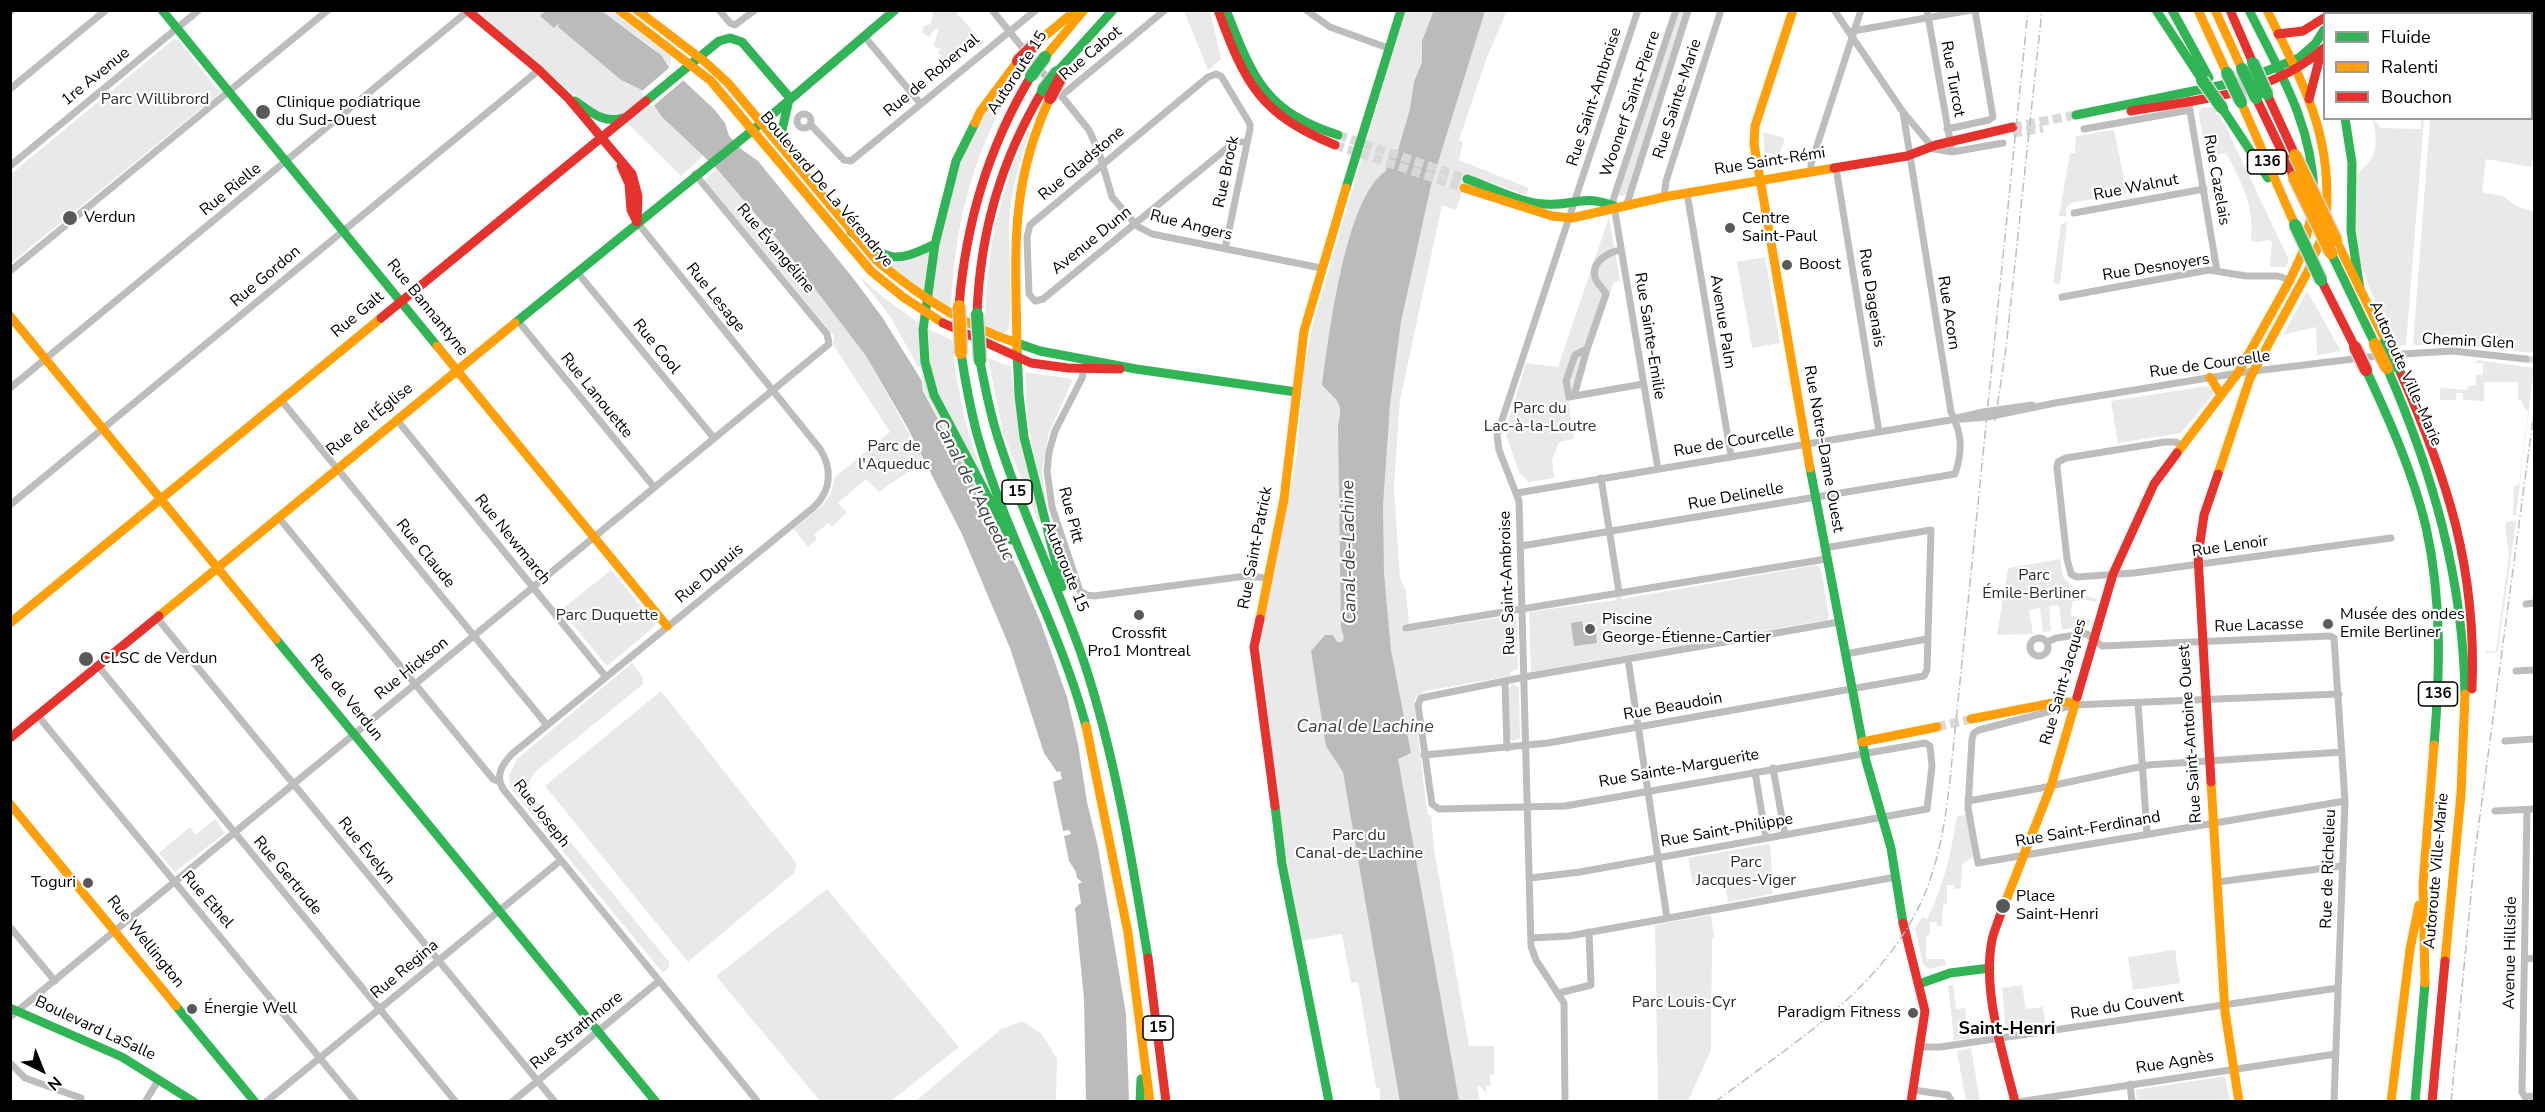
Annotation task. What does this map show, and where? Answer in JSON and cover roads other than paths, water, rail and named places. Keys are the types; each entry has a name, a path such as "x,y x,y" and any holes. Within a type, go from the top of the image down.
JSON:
{"main road":[{"name":"Rue Bannantyne","path":"162,10 667,626"},
{"name":"Boulevard De La Vérendrye","path":"619,10 694,60"},
{"name":"Boulevard De La Vérendrye","path":"637,10 694,60 860,261 891,289 924,313 1017,358 1053,367 1136,369"},
{"name":"Rue de l'Église","path":"10,738 895,10"},
{"path":"1035,582 994,512 934,395 925,362 924,313 935,244 948,186 968,135 992,94 1018,61 1076,10"},
{"name":"Autoroute 15","path":"1084,10 1031,76 1006,118 980,181 966,241 959,306 961,353 967,395 979,442 1070,672 1092,754 1120,886 1150,1101"},
{"name":"Autoroute 15","path":"1113,10 1090,33 1059,75 1052,95 1013,144 996,191 982,249 977,314 980,362 987,405 998,441 1068,617 1098,708 1125,829 1149,963 1168,1101"},
{"path":"1218,10 1239,66 1260,99 1293,127 1336,140 1299,121 1264,92 1247,64 1226,10"},
{"name":"Rue Saint-Patrick","path":"1329,1101 1282,864 1257,673 1255,641 1284,499 1304,331 1321,268 1401,10"},
{"name":"Rue Notre-Dame Ouest","path":"1793,10 1754,129 1754,140 1805,444 1863,748 1891,848 1907,942 1926,1013 1912,1096"},
{"path":"2156,10 2206,79 2284,205"},
{"path":"2172,10 2206,79"},
{"name":"136","path":"2198,10 2250,119 2284,205"},
{"path":"2215,10 2248,66"},
{"path":"2230,10 2248,66 2261,96 2295,155 2360,290 2378,348"},
{"name":"Rue Saint-Jacques","path":"2017,1101 1998,1039 1990,968 1992,936 2051,786 2112,574 2154,484 2238,373 2290,280 2309,230 2314,179 2307,136 2249,10"},
{"path":"2253,371 2308,271 2325,227 2329,192 2328,163 2321,130 2267,10"},
{"path":"467,11 539,70 601,138 617,159 629,184 631,210 637,222"},
{"path":"2278,34 2303,31 2323,19"},
{"path":"2293,66 2323,33"},
{"name":"Rue Galt","path":"10,623 677,73 719,41 730,38 740,40 790,98"},
{"path":"2078,122 2188,102 2242,81 2279,72 2293,66 2308,64 2323,50"},
{"path":"2309,99 2323,50"},
{"path":"562,93 602,120 614,121 627,116"},
{"path":"1052,95 1029,146 1017,196 1014,257 1017,358 1020,408 1027,450 1040,507 1056,558 1068,617"},
{"name":"Autoroute Ville-Marie","path":"2261,96 2294,177 2378,348 2392,368 2421,447 2449,548 2459,608 2464,658 2466,737 2432,1101"},
{"path":"779,143 790,98"},
{"path":"2345,120 2350,144 2352,180 2351,231 2360,290"},
{"name":"Boulevard De La Vérendrye","path":"752,129 779,143 850,232 884,268 926,300 975,326 1017,344 1058,354 1136,369 1296,392"},
{"name":"Rue Saint-Rémi","path":"1620,205 1598,199 1575,199 1558,204 1539,203 1465,183 1552,216 1569,218 1620,205 1910,155 1931,147 1952,145 2013,130"},
{"name":"Autoroute Ville-Marie","path":"2284,205 2355,347 2390,424 2416,495 2430,548 2436,599 2437,716 2423,886 2426,949 2422,1030 2415,1101"},
{"path":"850,232 881,253 892,257 910,256 935,244"},
{"name":"Rue de Verdun","path":"10,316 656,1101"},
{"name":"Rue Saint-Antoine Ouest","path":"2239,1101 2225,1005 2198,565 2204,515 2253,371"},
{"path":"2211,377 2221,395"},
{"path":"1971,719 2058,702 2068,702 2074,705"},
{"name":"Rue Sainte-Marguerite","path":"1863,748 1937,727"},
{"name":"Rue Wellington","path":"10,804 255,1101"},
{"path":"2391,1101 2410,949 2423,886"},
{"path":"1919,984 1950,973 1990,968"},
{"name":"Boulevard LaSalle","path":"13,1012 122,1057 194,1101"},
{"path":"1140,1101 1143,1042"}],"street":[{"path":"10,89 106,10"},
{"name":"1re Avenue","path":"10,166 200,10"},
{"path":"10,271 328,10"},
{"path":"719,10 733,25 738,24 755,10"},
{"name":"Rue Angers","path":"992,10 1052,95 1092,135 1112,197 1135,224 1152,234 1321,268"},
{"name":"Rue de Roberval","path":"810,124 846,162 853,159 1036,10"},
{"name":"Rue Cabot","path":"1052,95 1165,10"},
{"path":"1306,10 1330,27 1388,48"},
{"name":"Rue Saint-Ambroise","path":"1565,1101 1564,1006 1559,993 1534,956 1531,938 1521,546 1517,493 1499,450 1497,431 1638,10"},
{"name":"Woonerf Saint-Pierre","path":"1620,205 1614,197 1676,10"},
{"name":"Woonerf Saint-Pierre","path":"1620,205 1688,10"},
{"name":"Rue Sainte-Marie","path":"1664,197 1666,181 1721,10"},
{"path":"1834,10 1853,34 1903,112 1931,147"},
{"path":"1811,172 1811,164 1861,10"},
{"path":"1853,34 1927,14 1973,10 1992,118 1947,129"},
{"name":"Rue Rielle","path":"10,388 467,11"},
{"name":"Rue Turcot","path":"1927,14 1947,129 1952,145"},
{"path":"864,36 920,104"},
{"name":"Rue Gordon","path":"10,505 539,70"},
{"name":"Rue Brock","path":"1218,75 1250,122 1225,249"},
{"name":"Rue Gladstone","path":"1040,300 1033,300 1029,294 1028,229 1208,77 1218,75"},
{"path":"2078,122 2188,102"},
{"name":"Rue Cazelais","path":"2188,102 2217,271"},
{"name":"Rue Acorn","path":"1903,112 1950,410 1959,429 1961,441 1955,474"},
{"name":"Avenue Dunn","path":"1040,300 1233,143 1247,142"},
{"name":"Rue Saint-Rémi","path":"1952,145 2003,143"},
{"name":"Rue Dagenais","path":"1836,168 1879,432"},
{"name":"Rue Évangéline","path":"701,171 827,334 830,342"},
{"name":"Rue Walnut","path":"2074,213 2204,189"},
{"name":"Avenue Palm","path":"1687,193 1731,456"},
{"name":"Rue Sainte-Emilie","path":"1620,205 1621,250 1658,469"},
{"name":"Rue Lesage","path":"637,222 773,390"},
{"path":"1621,250 1604,257 1596,264 1595,278 1606,294 1587,349 1577,353 1573,359 1566,381 1571,396 1643,384"},
{"name":"Rue Desnoyers","path":"2062,297 2206,270 2246,276 2277,276 2290,280"},
{"name":"Rue Cool","path":"577,272 714,438"},
{"name":"Rue Lanouette","path":"518,321 654,487"},
{"name":"Rue Hickson","path":"13,1012 175,882 830,342"},
{"name":"Rue de Courcelle","path":"1517,493 1955,419 1987,417 2378,348"},
{"name":"Chemin Glen","path":"2378,348 2454,351 2526,359"},
{"name":"Rue Pitt","path":"1084,369 1082,378 1053,437 1047,471 1052,505 1080,591 1092,596 1246,576 1267,578"},
{"name":"Rue Dupuis","path":"500,782 500,773 506,761 547,725 814,507 826,489 829,475 826,457 773,390"},
{"name":"Rue Claude","path":"281,400 547,725"},
{"name":"Rue Newmarch","path":"397,420 606,677"},
{"name":"Rue Lenoir","path":"2182,446 2175,441 2165,442 2058,462 2067,559 2072,576 2198,565 2391,538"},
{"name":"Rue Delinelle","path":"1521,546 1955,474"},
{"path":"1601,478 1619,592"},
{"name":"Rue Joseph","path":"279,518 493,779 500,782 503,789 758,1101"},
{"path":"1406,628 1825,554 1930,530 1927,639 1845,654"},
{"name":"Rue Evelyn","path":"157,618 555,1101"},
{"path":"1424,754 1418,706 1421,698 1628,658 1839,622"},
{"name":"Rue Lacasse","path":"2047,642 2056,638 2083,634 2102,646 2334,637"},
{"name":"Rue de Richelieu","path":"2334,637 2345,801 2334,1101"},
{"name":"Rue Beaudoin","path":"1424,754 1526,746 1925,675 1927,639"},
{"path":"1628,658 1667,918"},
{"name":"Rue Gertrude","path":"98,666 456,1101"},
{"path":"2516,671 2535,670"},
{"path":"1505,682 1507,748"},
{"path":"2339,694 2074,705 1974,733 1970,756 1968,801 2142,766 2342,752"},
{"path":"2138,704 2147,833"},
{"name":"Rue Ethel","path":"38,716 356,1101"},
{"path":"2505,741 2535,739"},
{"name":"Rue Sainte-Marguerite","path":"1424,754 1433,807 1441,809 1568,806 1755,772 1863,748 1929,743 1932,764 1929,807"},
{"path":"1773,768 1785,835"},
{"path":"1755,772 1766,838"},
{"name":"Rue Saint-Ferdinand","path":"1968,801 1978,863 2345,801"},
{"name":"Rue Saint-Philippe","path":"1530,878 1658,858 1881,818 1929,807"},
{"path":"2495,811 2531,809"},
{"name":"Avenue Hillside","path":"2531,809 2525,959 2523,1096 2535,1096"},
{"name":"Rue Regina","path":"266,1101 561,860"},
{"path":"2217,882 2342,866"},
{"path":"1531,938 1559,937 1589,932 1896,877"},
{"path":"10,927 54,981"},
{"path":"1559,993 1591,985 1589,932"},
{"path":"2525,959 2535,958"},
{"name":"Rue Strathmore","path":"512,1101 659,981"},
{"name":"Rue du Couvent","path":"1920,1047 1938,1047 1998,1039 2338,988"},
{"name":"Rue Agnès","path":"2017,1101 2336,1054"},
{"path":"10,1063 25,1078 81,1098"},
{"path":"145,1101 159,1079"},
{"path":"2130,1084 2132,1101"},
{"path":"1912,1096 1948,1095 1952,1101"}],"water":[{"name":"Canal de Lachine","path":"1434,10 1485,11 1431,185 1401,322 1390,404 1383,505 1384,574 1391,650 1411,753 1398,759 1459,1101 1400,1102 1343,772 1326,746 1311,651 1325,635 1333,635 1337,642 1342,642 1344,638 1341,627 1338,425 1340,406 1322,385 1341,269 1360,209 1372,186 1386,171 1391,150 1398,150 1410,109 1414,82 1422,62 1422,41"},
{"name":"Canal de l'Aqueduc","path":"545,11 602,11 661,55 670,68 714,109 725,123 729,136 741,149 758,161 853,278 882,317 922,381 923,391 1018,569 1041,623 1067,697 1098,847 1126,1014 1129,1101 1086,1101 1084,999 1075,908 1081,903 1078,884 1082,882 1077,878 1069,861 1064,836 1071,834 1069,830 1063,831 1053,782 1062,779 1060,771 1057,772 1044,753 1010,648 961,532 906,425 866,356 777,239 717,169 662,117 644,91 621,80 558,27 559,23 554,28 540,16"},
{"name":"Piscine George-Étienne-Cartier","path":"1582,621 1585,635 1596,632 1597,643 1574,646 1571,623"}],"tunnel":[{"path":"2013,127 2076,115"},
{"path":"2013,133 2043,128"},
{"path":"1338,135 1467,179"},
{"path":"1335,145 1464,188"},
{"path":"2526,359 2534,360"},
{"path":"1937,727 1971,719"}],"railway":[{"path":"1715,1102 1809,1032 1867,980 1913,919 1929,883 1937,857 1950,780 2028,10"},
{"path":"1995,421 2006,348 2042,10"},
{"path":"2451,1102 2475,853 2534,412"}],"place":[{"name":"Clinique podiatrique du Sud-Ouest","path":"263,112"},
{"name":"Verdun","path":"70,218"},
{"name":"Centre Saint-Paul","path":"1730,228"},
{"name":"Boost","path":"1787,265"},
{"name":"Crossfit Pro1 Montreal","path":"1139,615"},
{"name":"Musée des ondes Emile Berliner","path":"2328,624"},
{"name":"Piscine George-Étienne-Cartier","path":"1590,629"},
{"name":"CLSC de Verdun","path":"86,659"},
{"name":"Toguri","path":"88,883"},
{"name":"Place Saint-Henri","path":"2003,906"},
{"name":"Énergie Well","path":"192,1009"},
{"name":"Paradigm Fitness","path":"1913,1013"}],"district":[{"name":"Saint-Henri","path":"2007,1030"}],"park label":[{"name":"Parc Willibrord","path":"155,100"},
{"name":"Parc du Lac-à-la-Loutre","path":"1540,418"},
{"name":"Parc de l'Aqueduc","path":"894,456"},
{"name":"Parc Émile-Berliner","path":"2034,585"},
{"name":"Parc Duquette","path":"607,616"},
{"name":"Parc du Canal-de-Lachine","path":"1359,845"},
{"name":"Parc Jacques-Viger","path":"1746,872"},
{"name":"Parc Louis-Cyr","path":"1684,1003"}],"water label":[{"name":"Canal-de-Lachine","path":"1350,552"}]}
